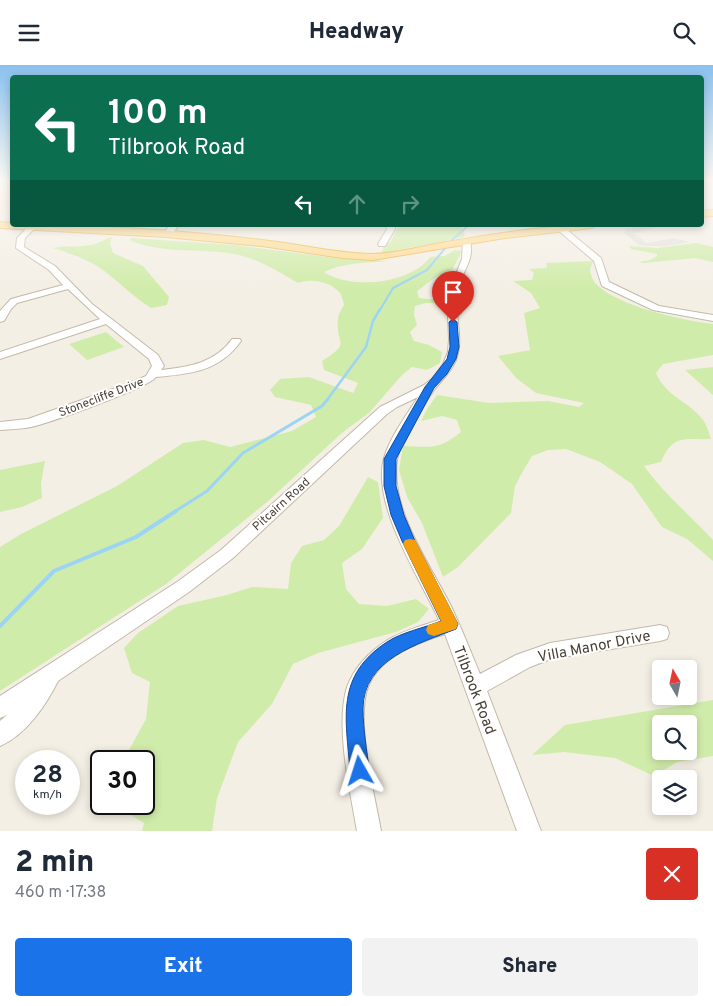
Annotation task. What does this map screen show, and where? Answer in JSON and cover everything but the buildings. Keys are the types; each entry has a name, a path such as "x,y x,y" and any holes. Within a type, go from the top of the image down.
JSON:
{"main road":[{"path":"33,227 168,228 193,237 273,244 364,257 389,256 558,227"}],"street":[{"name":"Stonecliffe Drive","path":"0,426 30,423 131,387 150,378 154,374 158,363 154,357 89,306 52,269 20,248 19,243 22,236 33,227"},
{"path":"382,244 390,227"},
{"path":"558,227 598,260 605,284 656,308 713,318"},
{"name":"Pitcairn Road","path":"0,708 183,587 227,554 390,405 430,387 451,359 454,347 452,296 469,248 466,242"},
{"path":"0,319 7,307 14,301 70,286"},
{"path":"0,357 108,320"},
{"path":"154,374 189,370 212,362 228,352 236,341"},
{"name":"Tilbrook Road","path":"430,387 390,459 390,486 398,515 409,541 450,624 529,831"},
{"path":"369,831 356,735 354,708 357,687 367,671 394,646 450,624"},
{"name":"Villa Manor Drive","path":"474,687 523,661 550,651 660,633"},
{"path":"0,735 42,695 51,676"}],"green space":[{"path":"462,227 465,234 464,237 460,238 382,253 384,245 390,242 398,228"},
{"path":"112,237 110,243 113,253 143,266 169,297 167,305 151,308 97,266 53,248 96,244"},
{"path":"132,238 235,245 335,258 389,261 348,265 324,272 335,278 364,282 395,278 421,266 430,257 445,256 455,250 462,251 452,270 437,276 417,291 419,298 440,300 441,303 426,303 415,306 414,315 417,325 410,332 414,341 429,345 442,352 440,363 427,370 412,367 403,374 369,413 343,432 267,502 166,584 0,691 0,547 21,534 117,486 183,443 204,440 230,447 292,431 316,417 311,405 275,397 270,390 280,379 309,377 353,393 358,383 324,370 322,361 340,346 338,317 344,305 340,293 336,289 326,283 314,281 298,283 264,264 236,254 153,247 129,240"},
{"path":"696,243 713,247 713,262 695,258 643,263 639,262 650,260 657,256 657,254 631,249 630,246 658,248"},
{"path":"593,261 590,270 595,283 619,299 669,316 713,324 713,355 663,364 656,373 666,388 703,420 711,439 680,440 670,447 661,462 644,466 713,540 713,561 687,539 662,527 632,484 600,462 566,449 548,450 532,456 523,471 515,486 511,513 458,567 443,577 422,523 407,497 399,470 403,446 440,445 461,432 457,420 442,416 421,421 437,395 489,403 548,401 579,407 584,403 536,393 516,378 498,356 530,350 524,313 540,308 531,293 513,281 532,280 534,273 529,269 547,268 546,263"},
{"path":"106,332 124,347 87,360 69,344"},
{"path":"713,367 713,395 685,370"},
{"path":"45,461 41,483 42,498 22,507 0,512 0,470"},
{"path":"368,477 378,482 383,518 362,549 342,563 346,589 359,604 387,606 416,599 429,609 418,622 396,632 318,653 293,664 272,704 238,742 217,798 212,831 142,831 144,823 131,815 155,815 155,750 129,750 146,719 150,682 132,673 124,648 138,633 178,606 227,595 252,587 288,589 291,563 302,546 324,540 339,526"},
{"path":"713,700 713,756 697,759 697,715 652,715 652,760 689,760 677,762 664,770 652,770 652,775 615,758 564,752 532,755 565,725 683,705 698,705 698,703"}],"shaded area":[{"path":"660,227 630,234 634,234 644,240 641,241 649,243 673,238 690,242 666,246 639,245 624,233 626,230 624,229"}],"waterway":[{"path":"380,310 393,288 427,270 452,240 467,227"},
{"path":"327,400 366,347 373,321 380,309"},
{"path":"174,512 207,491 243,453 322,406 328,399"},
{"path":"0,626 54,571 136,537 176,511"}],"slow traffic":[{"path":"410,544 450,624 434,630"}],"route":[{"path":"360,771 354,708 357,687 367,671 394,646 412,637 450,624 398,515 390,486 390,459 430,387 451,359 454,347 453,322"}]}
